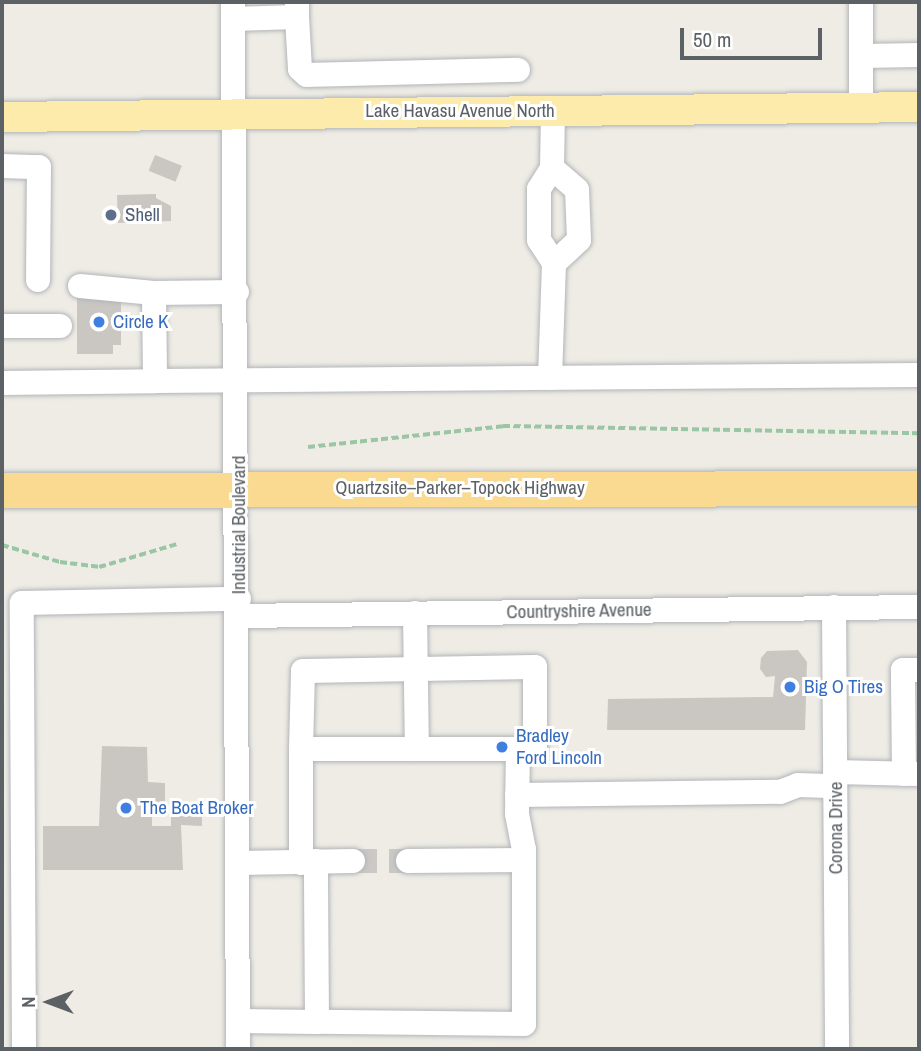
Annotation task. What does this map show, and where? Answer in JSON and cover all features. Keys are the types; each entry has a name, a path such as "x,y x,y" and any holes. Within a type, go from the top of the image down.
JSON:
{"highway":[{"name":"Quartzsite–Parker–Topock Highway","path":"2,490 919,488"}],"main road":[{"name":"Lake Havasu Avenue North","path":"2,117 233,112 919,107"}],"street":[{"path":"861,2 862,108"},
{"path":"233,10 297,10 300,69 307,75 518,70"},
{"name":"Industrial Boulevard","path":"233,10 239,489 238,1049"},
{"path":"862,56 919,55"},
{"path":"550,378 554,263 539,240 539,189 552,168 553,110"},
{"path":"2,166 39,167 38,279"},
{"path":"552,168 577,190 579,240 554,263"},
{"path":"80,286 154,293 237,292"},
{"path":"154,293 155,381"},
{"path":"2,326 60,326"},
{"path":"2,383 238,379 919,376"},
{"name":"Countryshire Avenue","path":"24,1049 22,603 415,613 919,607"},
{"name":"Corona Drive","path":"834,607 837,1049"},
{"path":"415,613 417,749"},
{"path":"302,749 535,749 535,667 303,671 302,749 317,1022"},
{"path":"517,795 779,792 798,785 835,779 912,774 903,670 919,670"},
{"path":"238,1021 524,1024 524,860 517,795 517,749"},
{"path":"238,863 353,860"},
{"path":"408,860 524,860"}],"path":[{"path":"308,447 503,426 919,433"},
{"path":"2,545 60,562 99,567 177,544"}],"building":[{"path":"155,155 182,166 176,182 149,171"},
{"path":"156,194 156,198 171,206 171,221 118,223 117,195"},
{"name":"Circle K","path":"77,293 121,300 121,345 113,345 113,354 77,354"},
{"name":"Big O Tires","path":"798,650 807,662 805,730 607,730 608,699 773,697 775,676 766,677 760,669 761,658 767,651"},
{"name":"The Boat Broker","path":"102,746 147,747 148,782 165,783 165,803 152,803 152,826 171,826 171,808 202,808 202,826 181,825 183,870 43,870 43,826 99,826"}],"tunnel":[{"path":"353,861 408,861"}],"place":[{"name":"Shell","path":"111,215"},
{"name":"Circle K","path":"99,322"},
{"name":"Big O Tires","path":"790,687"},
{"name":"Bradley Ford Lincoln","path":"502,747"},
{"name":"The Boat Broker","path":"126,808"}]}
